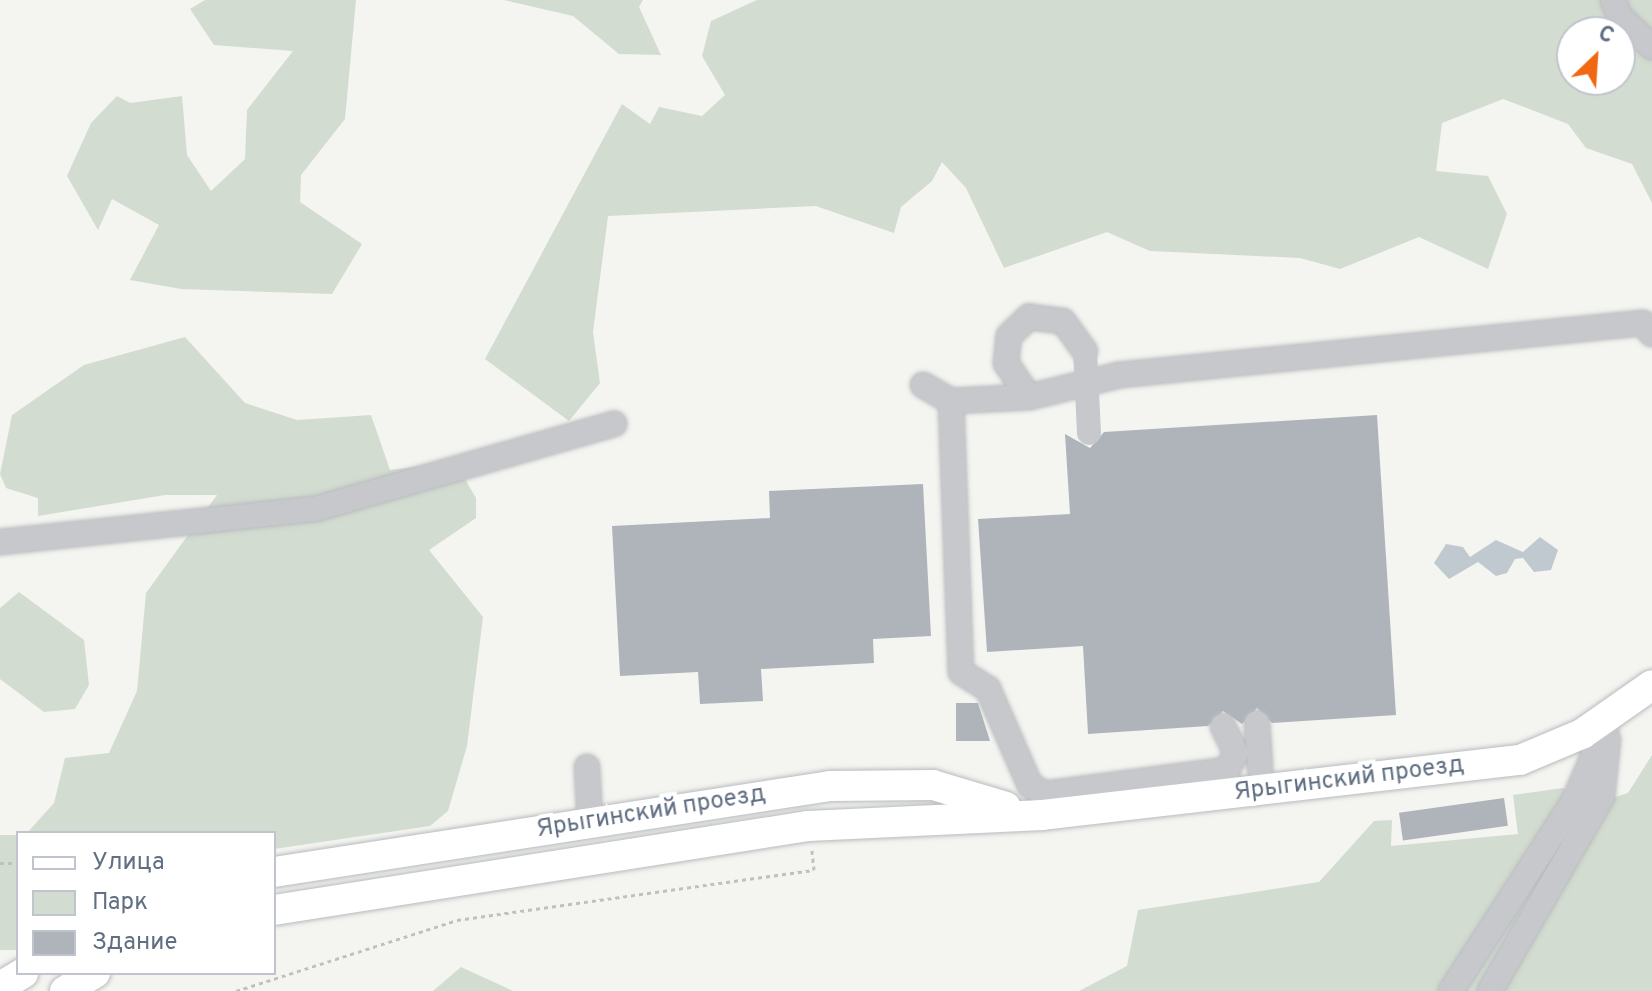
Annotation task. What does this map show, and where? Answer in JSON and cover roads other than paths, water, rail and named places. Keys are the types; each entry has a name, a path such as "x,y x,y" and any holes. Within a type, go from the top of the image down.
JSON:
{"main road":[{"name":"Ярыгинский проезд","path":"276,910 821,825 1027,814 1520,760 1610,717 1652,685"},
{"name":"Ярыгинский проезд","path":"276,872 830,786 933,785 1027,814"},
{"path":"821,825 830,786"},
{"path":"0,987 20,975"},
{"path":"65,991 92,975"}],"lane":[{"path":"1613,0 1620,17 1652,47"},
{"path":"1029,397 1006,363 1009,336 1029,317 1063,321 1085,351 1089,433"},
{"path":"923,385 951,401 1029,397 1119,375 1649,326"},
{"path":"951,401 961,672 988,689 1030,785 1045,794 1227,770 1236,753 1223,726"},
{"path":"0,542 315,509 614,424"},
{"path":"1451,991 1574,801 1610,717"},
{"path":"1490,991 1602,797 1610,717"},
{"path":"1257,723 1260,768"},
{"path":"587,767 590,822"}]}
